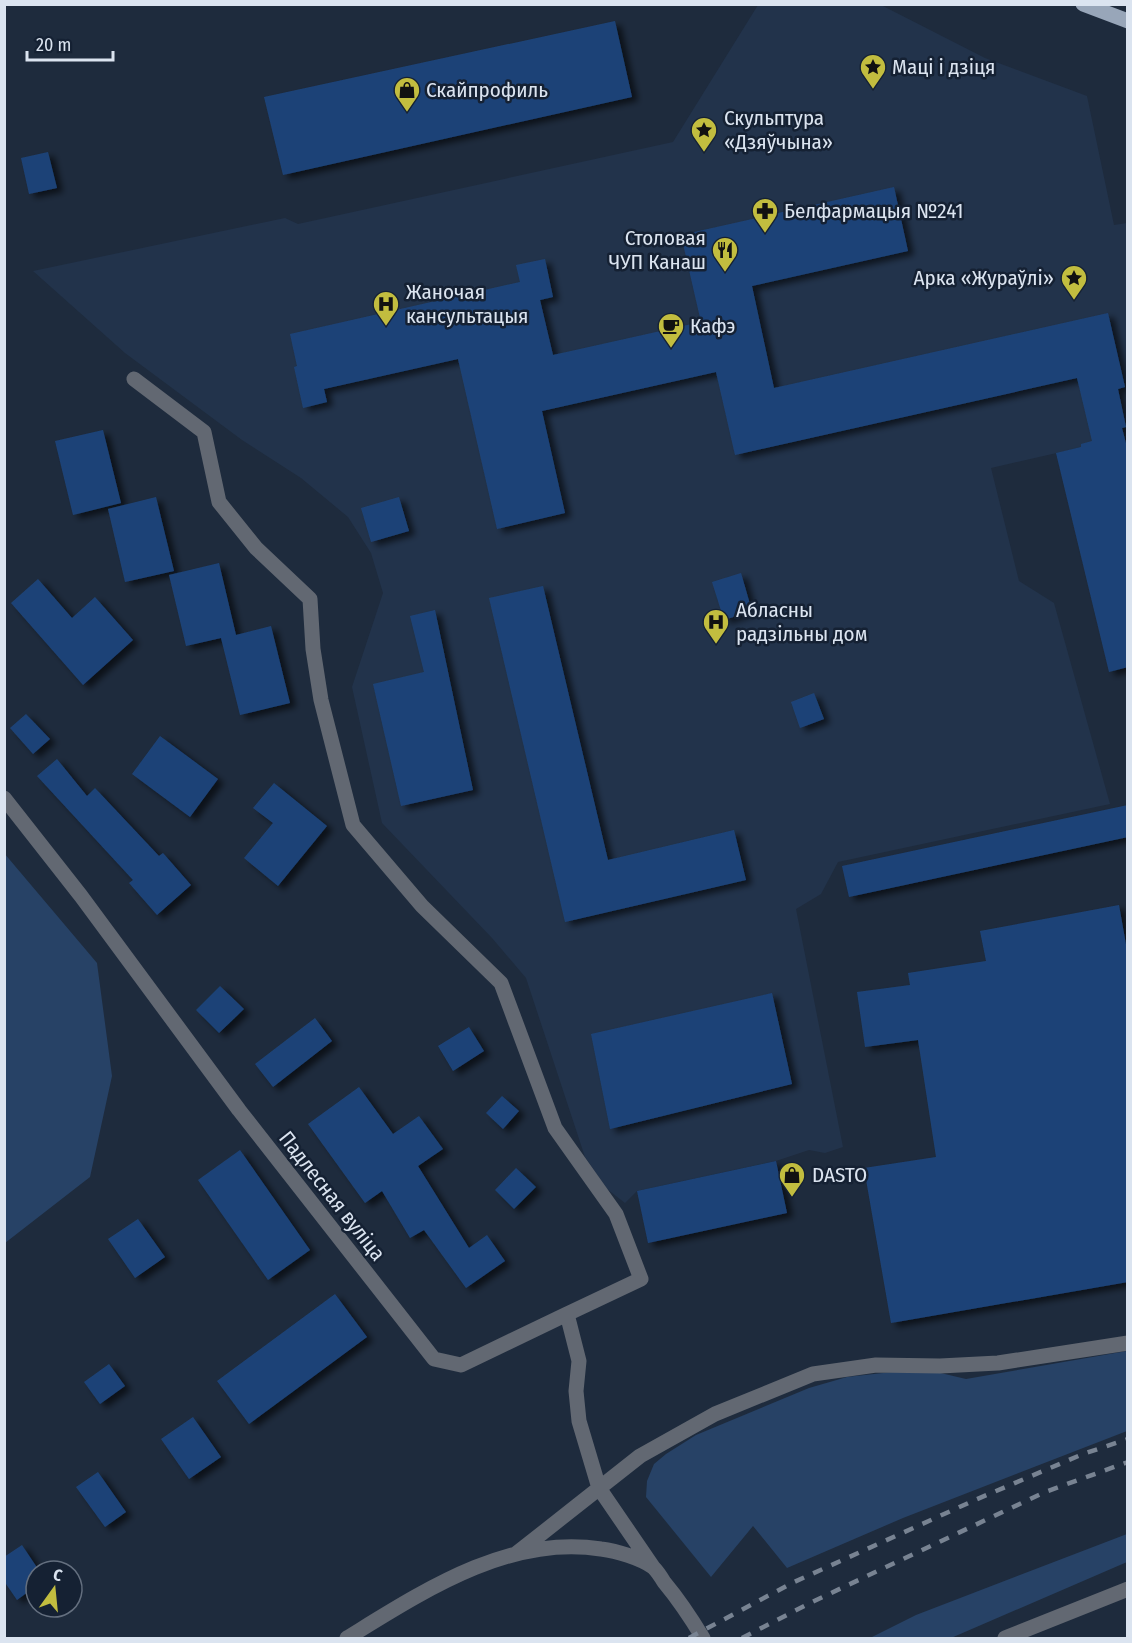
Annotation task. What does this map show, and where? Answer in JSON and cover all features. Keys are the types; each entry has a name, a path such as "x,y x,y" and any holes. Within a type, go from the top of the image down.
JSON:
{"main road":[{"path":"1083,4 1128,21"}],"street":[{"name":"Падлесная вуліца","path":"4,798 81,896 239,1110 434,1359 461,1365 641,1279 616,1214 555,1128 501,983 422,906 353,825 321,700 313,649 310,599 256,548 219,502 204,432 134,379"},
{"path":"567,1314 579,1361 576,1391 579,1421 599,1488 653,1567 688,1612 703,1638"},
{"path":"517,1553 640,1456 715,1414 813,1374 876,1365 940,1366 998,1363 1128,1343"},
{"path":"347,1638 418,1596 485,1564 517,1553 553,1548 587,1547 619,1552 653,1567"},
{"path":"1005,1638 1128,1589"}],"shaded area":[{"name":"Абласны радзільны дом","path":"758,5 881,5 985,58 1087,96 1114,225 1127,223 1127,437 991,468 1019,581 1054,603 1110,804 838,862 821,894 796,909 843,1147 825,1153 809,1150 776,1161 637,1191 625,1203 607,1189 585,1157 526,978 492,938 382,823 352,687 383,593 371,553 348,517 301,478 242,440 125,353 33,271 285,218 298,224 673,142"},
{"path":"4,853 97,963 112,1076 90,1177 5,1243"},
{"path":"1127,1351 1127,1431 903,1518 787,1568 753,1526 711,1577 646,1497 647,1481 654,1464 666,1454 696,1435 809,1388 847,1377 892,1372 932,1371 966,1379"},
{"path":"1127,1534 1127,1562 951,1638 870,1638 916,1615"}],"building":[{"path":"615,21 632,97 283,175 264,97"},
{"path":"48,152 57,188 29,194 21,158"},
{"path":"894,187 908,251 752,286 774,388 1108,313 1125,387 1118,389 1126,427 1122,428 1128,451 1128,667 1109,672 1056,453 1081,447 1081,444 1092,441 1077,378 735,455 716,372 542,411 565,513 497,529 458,359 324,389 327,402 303,408 290,334 520,282 516,265 545,259 553,297 540,300 553,355 701,322 681,235"},
{"path":"103,430 121,503 73,515 55,441"},
{"path":"156,497 174,571 125,582 108,509"},
{"path":"399,497 409,531 371,542 361,508"},
{"path":"219,563 236,635 271,626 290,703 240,715 221,638 186,646 169,575"},
{"path":"741,573 752,611 724,620 712,582"},
{"path":"38,579 72,618 95,597 133,640 83,685 11,603"},
{"path":"543,586 608,860 734,830 746,880 565,922 489,598"},
{"path":"435,610 473,790 401,806 373,684 424,672 410,616"},
{"path":"814,693 824,719 800,728 791,702"},
{"path":"26,714 50,739 33,754 10,728"},
{"path":"160,736 218,779 190,817 132,774"},
{"path":"57,759 87,796 95,788 159,856 163,853 191,885 157,915 129,883 133,880 37,776"},
{"path":"274,783 327,826 278,886 244,858 273,823 253,808"},
{"path":"1128,805 1128,837 849,897 842,866"},
{"path":"1119,905 1128,956 1128,1282 891,1323 864,1168 936,1157 918,1040 865,1047 857,992 910,985 908,973 986,961 980,931"},
{"path":"220,986 244,1009 219,1033 196,1010"},
{"path":"772,993 792,1084 610,1129 591,1034"},
{"path":"315,1018 332,1041 273,1087 255,1064"},
{"path":"469,1027 484,1051 453,1071 438,1046"},
{"path":"359,1087 393,1134 419,1116 443,1149 418,1166 469,1248 487,1235 505,1261 466,1288 424,1230 410,1238 382,1191 365,1203 308,1124"},
{"path":"502,1096 519,1111 503,1129 486,1113"},
{"path":"240,1150 310,1250 268,1280 198,1180"},
{"path":"776,1161 787,1213 648,1243 637,1191"},
{"path":"516,1168 536,1187 514,1209 495,1190"},
{"path":"138,1219 165,1257 135,1278 108,1239"},
{"path":"335,1294 367,1337 249,1424 217,1381"},
{"path":"109,1364 125,1386 100,1404 84,1382"},
{"path":"193,1417 221,1457 189,1479 161,1439"},
{"path":"98,1472 126,1512 105,1527 76,1487"},
{"path":"22,1545 31,1559 24,1559 24,1595 17,1600 4,1581 4,1557"}],"railway":[{"path":"689,1638 792,1583 975,1500 1083,1454 1128,1439"},
{"path":"742,1638 812,1602 1045,1492 1128,1462"}],"place":[{"name":"Маці і дзіця","path":"873,90"},
{"name":"Скайпрофиль","path":"407,113"},
{"name":"Скульптура «Дзяўчына»","path":"704,153"},
{"name":"Белфармацыя №241","path":"765,234"},
{"name":"Столовая ЧУП Канаш","path":"725,273"},
{"name":"Арка «Жураўлі»","path":"1074,301"},
{"name":"Жаночая кансультацыя","path":"386,327"},
{"name":"Кафэ","path":"671,349"},
{"name":"Абласны радзільны дом","path":"716,645"},
{"name":"DASTO","path":"792,1198"}]}
